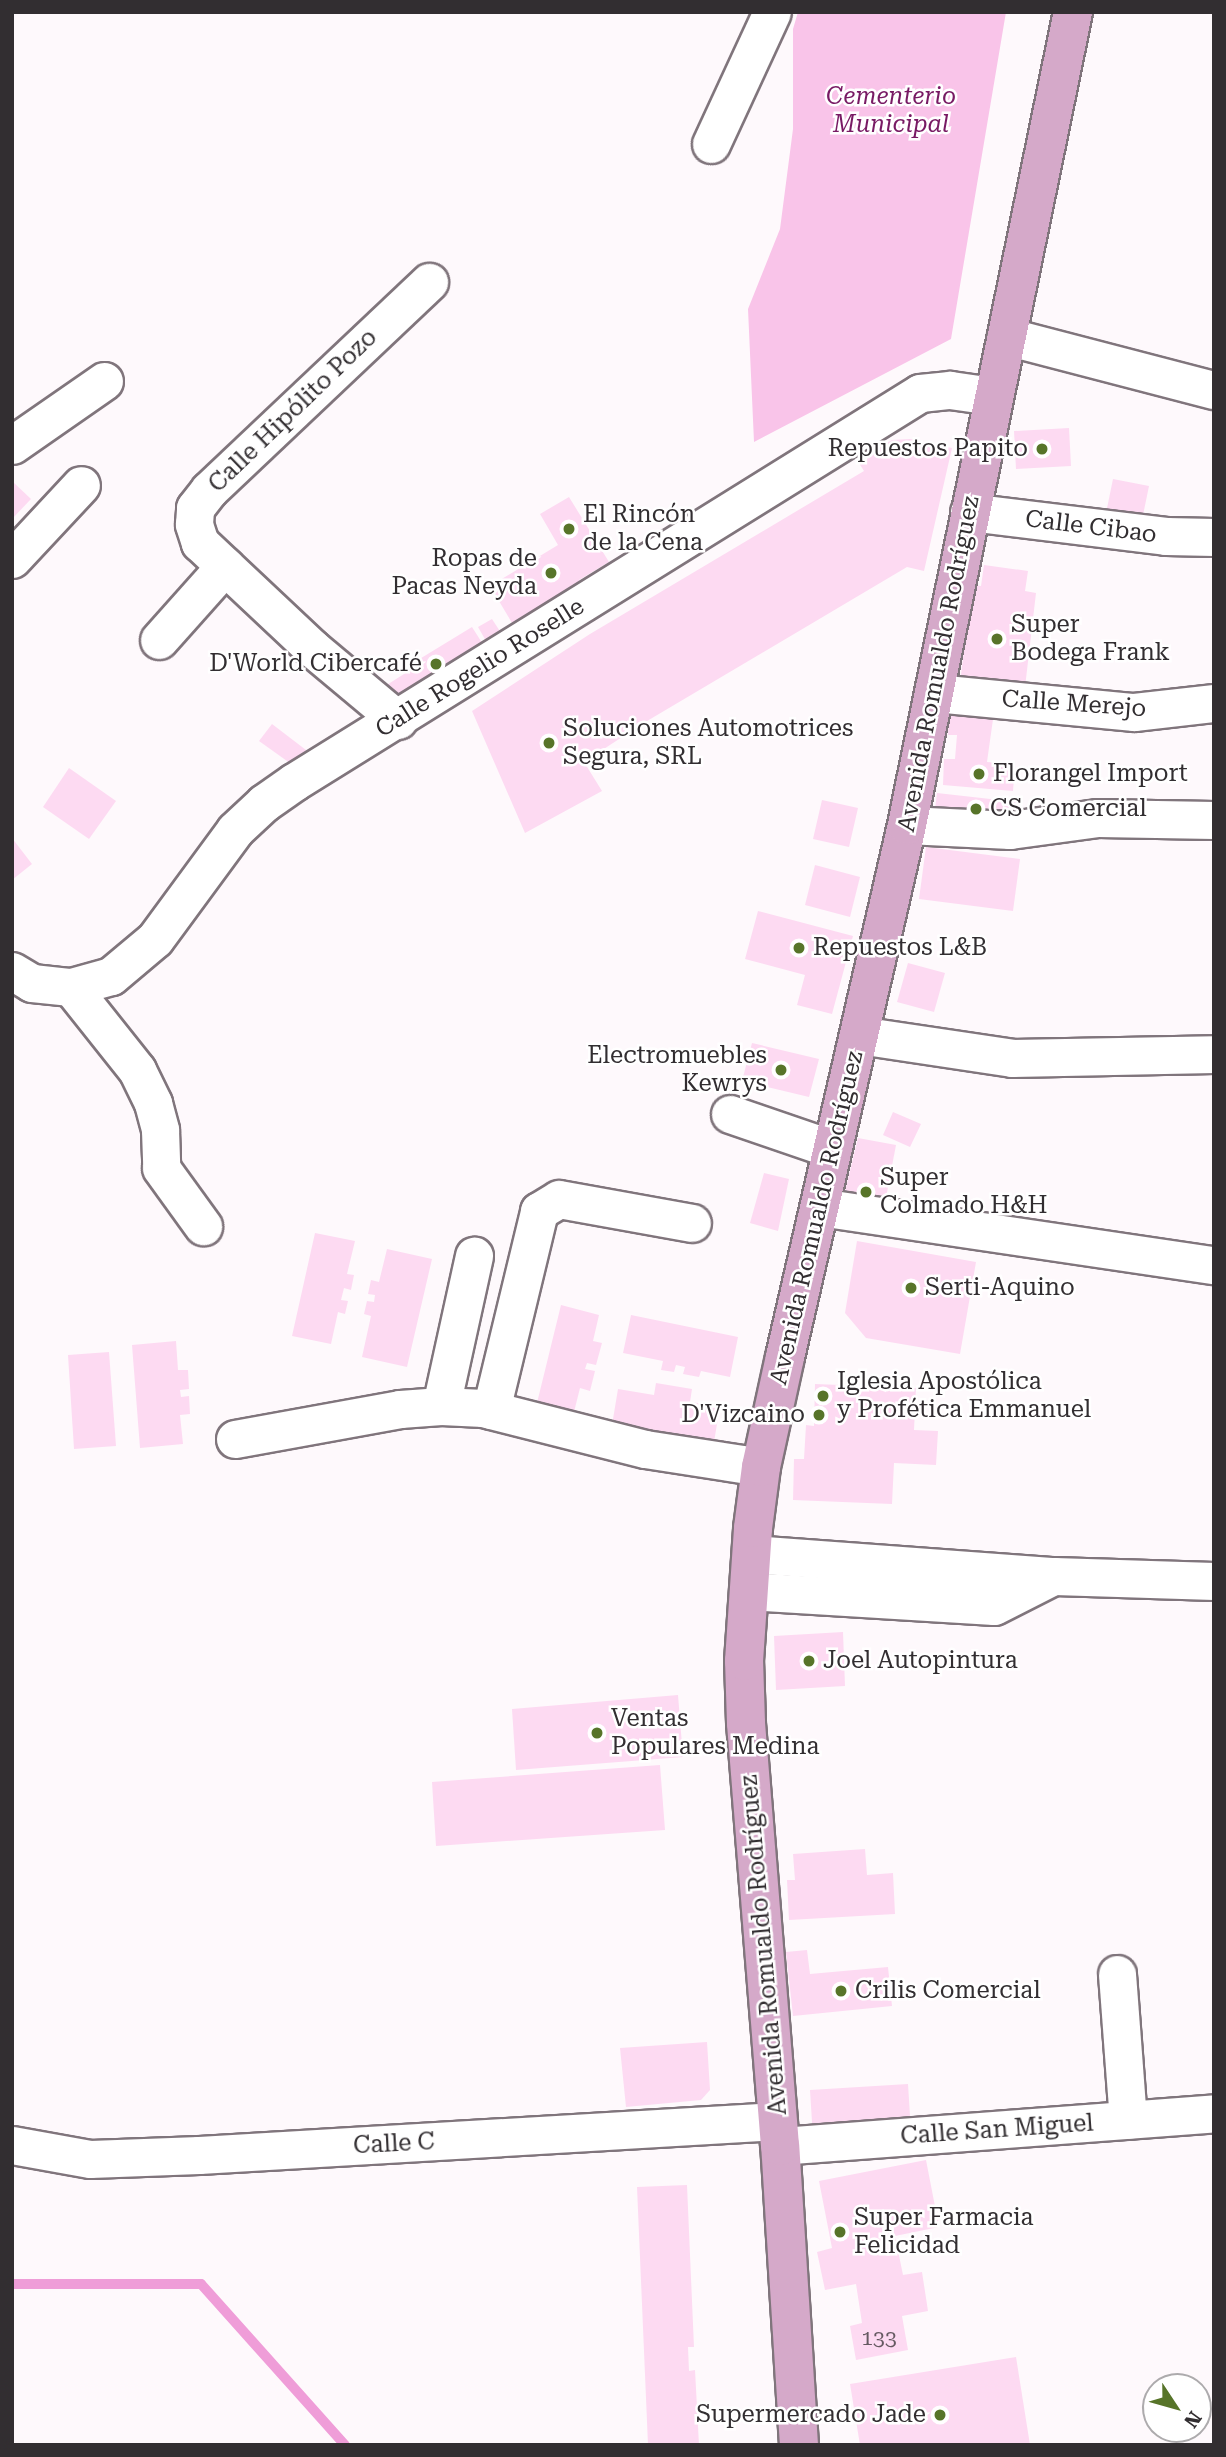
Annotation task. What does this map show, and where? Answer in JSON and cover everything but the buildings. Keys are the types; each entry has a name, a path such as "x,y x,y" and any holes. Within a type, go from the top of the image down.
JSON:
{"main road":[{"name":"Avenida Romualdo Rodríguez","path":"800,2444 779,2133 746,1723 749,1572 761,1467 907,825 992,396 1073,12"}],"street":[{"path":"711,144 772,12"},
{"name":"Calle Hipólito Pozo","path":"398,720 312,648 200,543 194,524 195,508 209,490 429,282"},
{"path":"1006,336 1214,390"},
{"path":"12,445 104,381"},
{"name":"Calle Rogelio Roselle","path":"12,971 32,983 71,987 111,976 155,939 235,830 264,803 920,393 950,390 992,396"},
{"path":"12,559 81,485"},
{"name":"Calle Cibao","path":"969,512 1166,536 1214,537"},
{"path":"159,640 225,566"},
{"name":"Calle Merejo","path":"934,693 1134,712 1214,703"},
{"path":"907,825 1010,830 1098,818 1214,820"},
{"path":"71,987 137,1070 153,1103 160,1130 160,1168 204,1226"},
{"path":"859,1035 1012,1058 1214,1054"},
{"path":"730,1114 832,1149"},
{"path":"491,1410 539,1211 559,1199 692,1223"},
{"path":"819,1206 1214,1265"},
{"path":"440,1406 474,1256"},
{"path":"235,1440 400,1409 440,1406 491,1410 645,1449 761,1467"},
{"path":"749,1572 994,1606 1054,1576 1214,1581"},
{"path":"1117,1975 1128,2120"},
{"name":"Calle San Miguel","path":"779,2133 1128,2120 1212,2112"},
{"name":"Calle C","path":"12,2145 90,2159 779,2133"}],"green space":[{"name":"Cementerio Municipal","path":"798,12 1006,12 951,339 754,442 748,309 780,229 793,129 793,29"}],"waterway":[{"path":"12,2284 201,2284 345,2445"}],"place":[{"name":"Repuestos Papito","path":"1042,449"},
{"name":"El Rincón de la Cena","path":"569,529"},
{"name":"Ropas de Pacas Neyda","path":"551,573"},
{"name":"Super Bodega Frank","path":"997,639"},
{"name":"D'World Cibercafé","path":"436,664"},
{"name":"Soluciones Automotrices Segura, SRL","path":"549,743"},
{"name":"Florangel Import","path":"979,774"},
{"name":"CS Comercial","path":"976,809"},
{"name":"Repuestos L&B","path":"799,948"},
{"name":"Electromuebles Kewrys","path":"781,1070"},
{"name":"Super Colmado H&H","path":"866,1192"},
{"name":"Serti-Aquino","path":"911,1288"},
{"name":"Iglesia Apostólica y Profética Emmanuel","path":"823,1396"},
{"name":"D'Vizcaino","path":"819,1415"},
{"name":"Joel Autopintura","path":"809,1661"},
{"name":"Ventas Populares Medina","path":"597,1733"},
{"name":"Crilis Comercial","path":"841,1991"},
{"name":"Super Farmacia Felicidad","path":"840,2232"},
{"name":"Supermercado Jade","path":"940,2415"}]}
